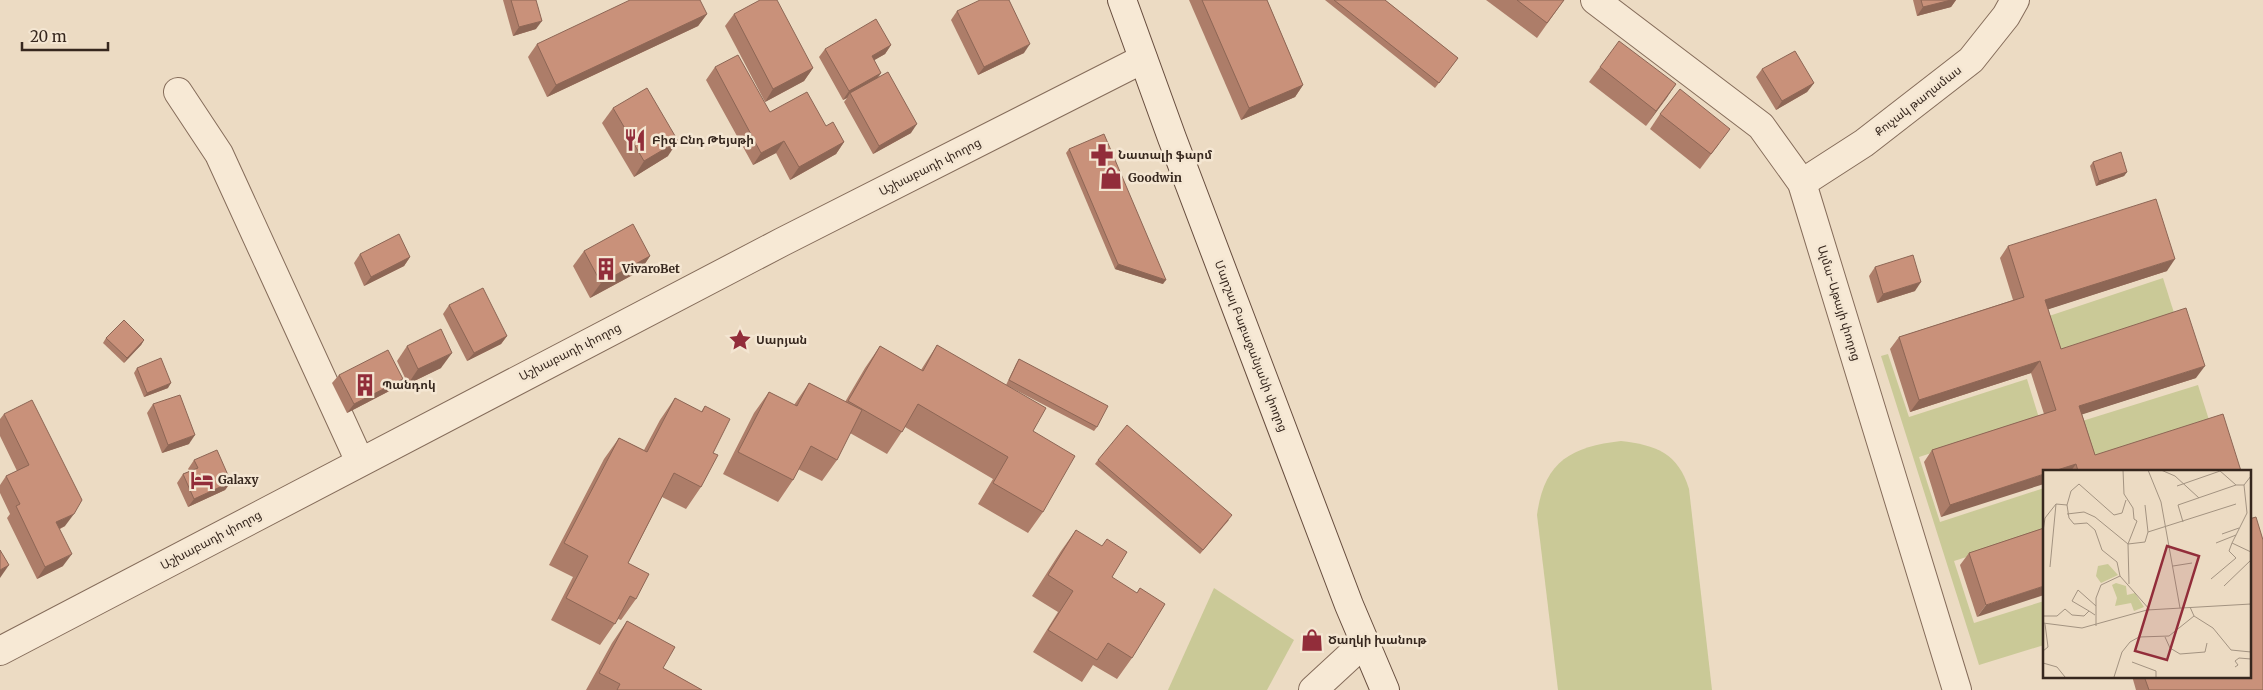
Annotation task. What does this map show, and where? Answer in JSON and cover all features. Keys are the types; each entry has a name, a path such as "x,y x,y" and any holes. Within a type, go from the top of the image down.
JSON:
{"street":[{"name":"Մարշալ Բաբաջանյանի փողոց","path":"1122,0 1349,605 1385,690"},
{"name":"Ալմա-Աթայի փողոց","path":"1595,0 1762,126 1802,183 1957,690"},
{"name":"Քուչակ թաղամաս","path":"1802,183 1864,143 1972,60 2006,16 2015,0"},
{"name":"Աշխաբադի փողոց","path":"0,651 795,236 1143,59"},
{"path":"178,92 218,154 360,462"},
{"path":"1313,690 1365,642"}],"shaded area":[{"path":"2163,278 2175,316 2055,355 2043,318"},
{"path":"1888,354 1909,417 2027,379 2039,418 1919,457 1940,522 2043,488 2043,532 1954,561 1974,623 2043,601 2043,645 1979,665 1881,356"},
{"path":"2198,385 2209,420 2090,458 2079,422"},
{"path":"1621,441 1645,445 1664,453 1679,467 1689,489 1712,690 1558,690 1537,515 1541,497 1546,482 1562,460 1587,448"},
{"path":"1214,588 1294,640 1267,690 1168,690"}],"building":[{"path":"511,0 536,0 542,21 519,27"},
{"path":"630,0 700,0 707,14 556,85 537,44"},
{"path":"760,0 777,0 813,68 773,89 734,14"},
{"path":"980,0 1009,0 1030,44 984,67 957,11"},
{"path":"1202,0 1267,0 1303,85 1249,108"},
{"path":"1334,0 1385,0 1458,58 1439,83"},
{"path":"1517,0 1564,0 1547,23"},
{"path":"1921,0 1951,0 1923,7"},
{"path":"876,19 891,45 872,56 881,73 849,91 825,49"},
{"path":"1619,41 1676,84 1656,111 1600,67"},
{"path":"1795,51 1814,83 1782,101 1762,69"},
{"path":"738,55 770,112 807,92 826,126 833,122 844,142 799,167 784,141 761,153 715,67"},
{"path":"888,72 917,124 879,146 850,93"},
{"path":"647,88 678,141 644,161 613,108"},
{"path":"1680,89 1730,129 1711,154 1660,114"},
{"path":"1104,134 1166,280 1118,264 1069,149"},
{"path":"2121,152 2127,172 2099,181 2093,162"},
{"path":"2156,199 2175,259 2045,300 2061,349 2186,308 2205,366 2079,406 2095,455 2223,414 2241,470 2078,470 2076,464 2057,470 2043,470 2043,474 1950,505 1932,450 2056,410 2040,361 1919,400 1899,337 2024,297 2008,246"},
{"path":"633,224 650,256 601,283 584,251"},
{"path":"399,234 410,257 371,277 360,254"},
{"path":"1913,255 1921,282 1883,294 1875,267"},
{"path":"483,288 507,336 474,353 449,305"},
{"path":"124,320 144,340 127,358 106,338"},
{"path":"441,329 452,353 418,369 407,346"},
{"path":"937,345 1046,408 1033,431 1075,456 1043,512 993,483 1008,457 918,404 902,432 848,401 880,346 923,371"},
{"name":"Պանդոկ","path":"388,350 403,379 354,404 339,375"},
{"path":"161,358 171,383 147,393 137,368"},
{"path":"1019,359 1108,406 1097,427 1009,380"},
{"path":"809,383 862,410 837,460 811,446 793,480 738,452 769,392 797,406"},
{"path":"180,395 195,435 168,445 153,404"},
{"path":"675,398 702,412 705,406 730,419 713,453 718,455 701,487 674,473 628,563 649,574 636,599 630,596 615,624 566,598 588,556 564,543 619,438 647,452"},
{"path":"32,400 82,500 74,514 56,522 72,554 45,567 16,506 20,504 6,476 29,465 4,414"},
{"path":"1127,425 1232,515 1203,550 1098,460"},
{"name":"Galaxy","path":"217,450 231,482 194,499 183,474 198,468 194,460"},
{"path":"2256,517 2263,540 2263,690 2149,690 2145,678 2250,678 2250,519"},
{"path":"2043,528 2043,586 1986,605 1969,553"},
{"path":"1076,530 1102,546 1107,539 1127,552 1112,577 1137,593 1140,588 1165,604 1132,658 1108,643 1097,660 1048,630 1073,591 1048,575"},
{"path":"0,550 9,565 0,570"},
{"path":"627,621 675,647 663,668 702,690 617,690 620,684 599,673"}],"place":[{"name":"Բիգ Ընդ Թեյսթի","path":"635,140"},
{"name":"Նատալի ֆարմ","path":"1102,155"},
{"name":"Goodwin","path":"1111,178"},
{"name":"VivaroBet","path":"606,269"},
{"name":"Սարյան","path":"740,340"},
{"name":"Պանդոկ","path":"365,385"},
{"name":"Galaxy","path":"202,480"},
{"name":"Ծաղկի խանութ","path":"1312,640"}]}
